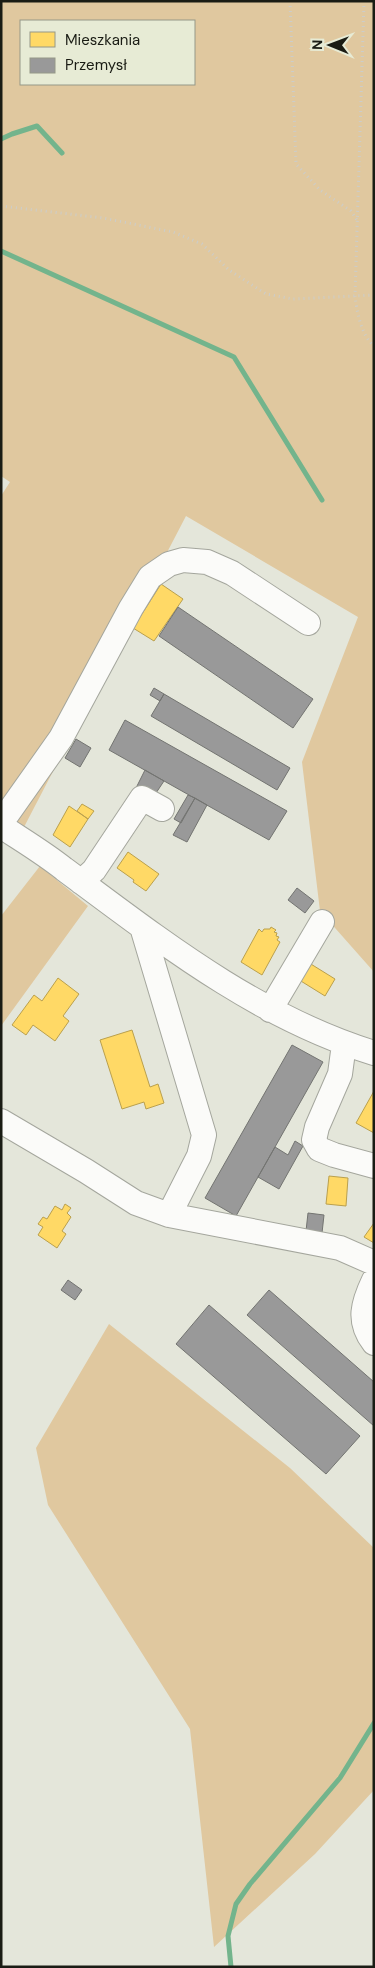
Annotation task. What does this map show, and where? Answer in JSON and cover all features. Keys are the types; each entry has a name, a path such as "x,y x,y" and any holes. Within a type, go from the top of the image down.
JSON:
{"street":[{"path":"308,623 232,573 207,562 184,560 169,564 150,577 60,738 1,825 189,960 270,1010 344,1044 374,1053"},
{"path":"81,882 94,870 142,798 162,809"},
{"path":"270,1010 322,922"},
{"path":"142,927 204,1135 199,1156 169,1215"},
{"path":"344,1044 340,1074 317,1127 314,1140 319,1149 334,1156 374,1166"},
{"path":"1,1121 80,1178 136,1203 169,1215 340,1248 374,1263"},
{"path":"374,1280 363,1304 363,1322 374,1343"}],"path":[{"path":"290,1 296,164 320,190 351,211 357,220"},
{"path":"364,1 355,296 358,315 369,342 374,346"},
{"path":"1,206 103,218 173,232 202,244 229,270 266,294 293,299 374,295"}],"shaded area":[{"path":"1,1 374,1 374,972 320,911 302,762 358,617 186,516 23,829 1,813 1,496 10,482 1,476"},
{"path":"40,866 88,906 1,1026 1,916"},
{"path":"109,1324 290,1468 374,1548 374,1790 315,1854 214,1947 190,1729 48,1505 36,1448"}],"building: Mieszkania":[{"path":"161,584 183,599 154,641 133,628"},
{"path":"82,804 94,811 88,819 77,811"},
{"path":"69,806 88,819 70,847 53,835"},
{"path":"128,852 159,874 146,891 117,868"},
{"path":"271,927 276,930 274,932 277,933 276,936 279,937 277,940 280,942 262,975 241,962 259,929 262,932 264,929 270,929"},
{"path":"306,961 335,979 325,996 296,978"},
{"path":"58,978 79,994 63,1016 69,1021 55,1041 33,1025 26,1035 12,1025 34,995 42,1001"},
{"path":"132,1030 150,1087 158,1084 164,1103 146,1109 144,1102 122,1109 100,1040"},
{"path":"374,1091 374,1133 356,1123"},
{"path":"329,1176 348,1178 346,1206 326,1204"},
{"path":"65,1204 71,1208 67,1213 71,1217 62,1231 66,1234 57,1248 38,1235 43,1227 38,1224 43,1217 47,1219 55,1206 62,1210"},
{"path":"374,1223 374,1243 364,1237"}],"building: Przemysł":[{"path":"178,607 313,699 293,728 159,636"},
{"path":"154,688 164,694 160,701 150,695"},
{"path":"164,694 290,768 277,790 151,716"},
{"path":"125,720 287,811 269,840 109,750"},
{"path":"76,739 91,748 80,767 65,758"},
{"path":"145,770 164,781 150,802 134,792"},
{"path":"188,795 195,798 181,823 174,819"},
{"path":"195,798 207,805 187,842 173,835"},
{"path":"297,888 314,901 305,913 288,900"},
{"path":"292,1045 323,1062 236,1216 205,1198"},
{"path":"295,1141 303,1146 279,1189 258,1177 275,1147 288,1155"},
{"path":"308,1213 324,1215 322,1233 306,1231"},
{"path":"68,1280 82,1290 75,1300 61,1290"},
{"path":"269,1290 374,1382 374,1426 247,1315"},
{"path":"209,1305 360,1436 326,1474 176,1344"}],"waterway":[{"path":"1,139 37,126 62,153"},
{"path":"1,251 234,357 322,500"},
{"path":"231,1967 228,1936 236,1904 250,1884 340,1778 374,1723"}]}
